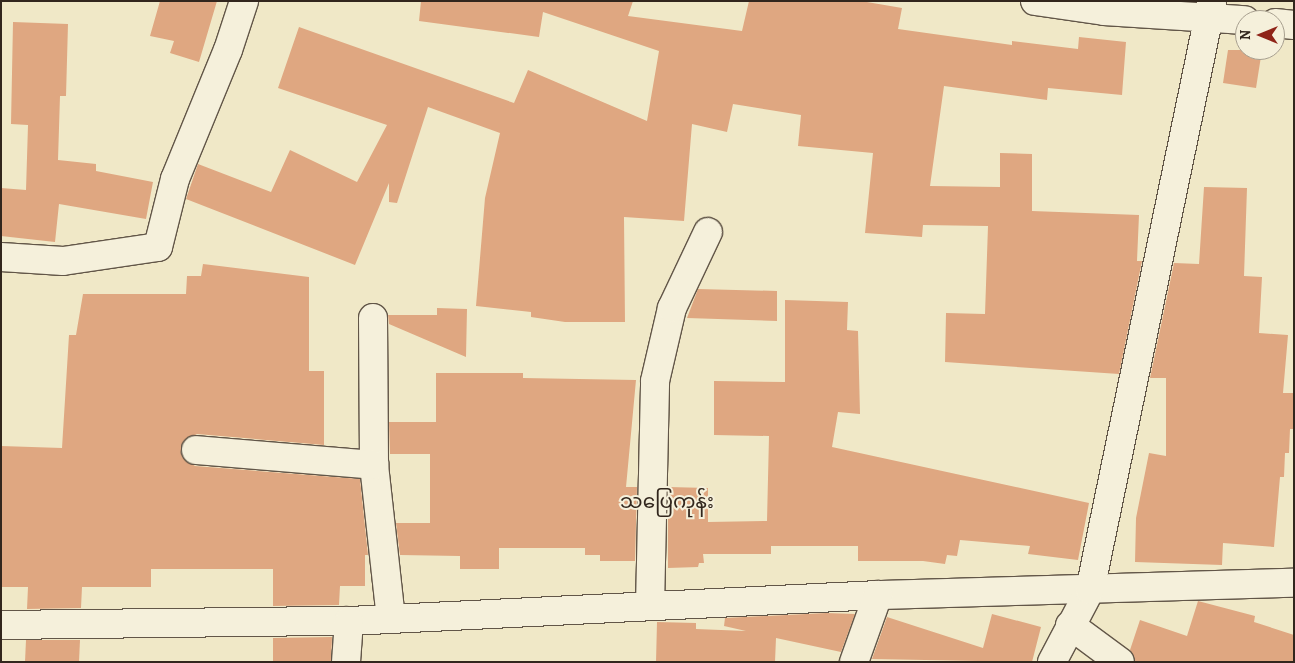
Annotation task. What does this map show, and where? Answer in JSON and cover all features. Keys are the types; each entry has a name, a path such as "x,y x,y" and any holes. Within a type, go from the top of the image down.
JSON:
{"street":[{"path":"1,257 63,261 158,247 174,178 228,50 244,1"},
{"path":"1035,1 1104,10 1211,9 1235,17"},
{"path":"1052,662 1090,590 1211,9"},
{"path":"650,606 655,381 672,308 708,232"},
{"path":"373,318 374,465 391,619"},
{"path":"196,450 374,465"},
{"path":"1,625 349,621 878,595 1294,584"},
{"path":"854,662 878,595"},
{"path":"346,662 349,621"},
{"path":"1070,625 1120,662"}],"building":[{"path":"160,1 217,1 199,62 170,53 174,41 150,36"},
{"path":"421,1 633,1 628,16 742,31 749,1 861,1 902,8 898,29 1012,45 1012,41 1078,49 1079,37 1126,42 1122,95 1048,88 1047,100 944,86 930,186 1000,187 1000,153 1032,154 1032,211 1139,215 1137,261 1142,261 1119,374 945,362 946,313 985,314 988,226 923,225 922,237 865,233 873,153 798,146 801,115 733,104 727,132 692,124 684,221 624,217 625,322 565,322 531,317 531,312 476,306 485,198 500,133 428,107 397,203 389,202 389,183 355,265 186,199 198,164 271,192 290,150 357,182 387,125 278,88 299,27 514,103 528,70 647,121 659,51 543,12 539,37 419,21"},
{"path":"13,22 68,24 66,96 60,96 58,160 96,164 96,171 153,182 146,219 59,204 55,242 1,236 1,188 26,190 28,125 11,124"},
{"path":"1228,50 1235,50 1235,60 1260,60 1256,88 1223,83"},
{"path":"1204,187 1247,188 1244,276 1262,277 1259,333 1288,335 1283,393 1294,393 1294,429 1290,429 1289,453 1285,453 1284,477 1280,477 1274,547 1223,543 1222,565 1135,562 1136,518 1149,453 1166,456 1166,378 1150,378 1174,263 1199,264"},
{"path":"203,264 309,277 309,371 324,371 324,445 197,434 183,442 182,457 195,466 360,479 368,555 365,555 365,586 340,586 339,605 273,606 273,569 151,569 151,587 82,587 81,608 27,609 28,587 1,587 1,446 62,448 69,335 76,335 83,294 186,294 187,276 201,276"},
{"path":"698,289 777,291 777,321 687,318"},
{"path":"785,300 848,302 847,330 858,331 860,414 838,412 832,447 1089,503 1078,560 1028,554 1030,546 960,540 957,556 947,555 945,564 923,561 858,561 858,546 771,546 771,554 703,554 704,563 699,563 698,567 668,568 668,487 708,488 708,522 767,521 769,436 714,435 714,381 785,382"},
{"path":"437,308 467,309 466,357 389,324 388,315 437,315"},
{"path":"436,373 523,373 523,378 636,380 626,487 637,487 635,561 600,561 600,555 585,555 585,548 499,548 499,569 460,569 460,556 400,555 396,523 430,523 430,454 390,454 389,422 436,422"},
{"path":"1198,601 1255,616 1254,622 1294,635 1294,662 1135,662 1130,650 1140,620 1187,636"},
{"path":"826,613 855,614 841,652 776,638 775,662 656,662 657,622 696,623 696,629 746,631 724,626 725,618"},
{"path":"992,614 1041,627 1032,662 872,659 887,617 983,648"},
{"path":"332,637 331,662 273,662 273,638"},
{"path":"26,640 80,640 79,662 25,662"}],"district":[{"name":"သပြေကုန်း","path":"667,501"}]}
